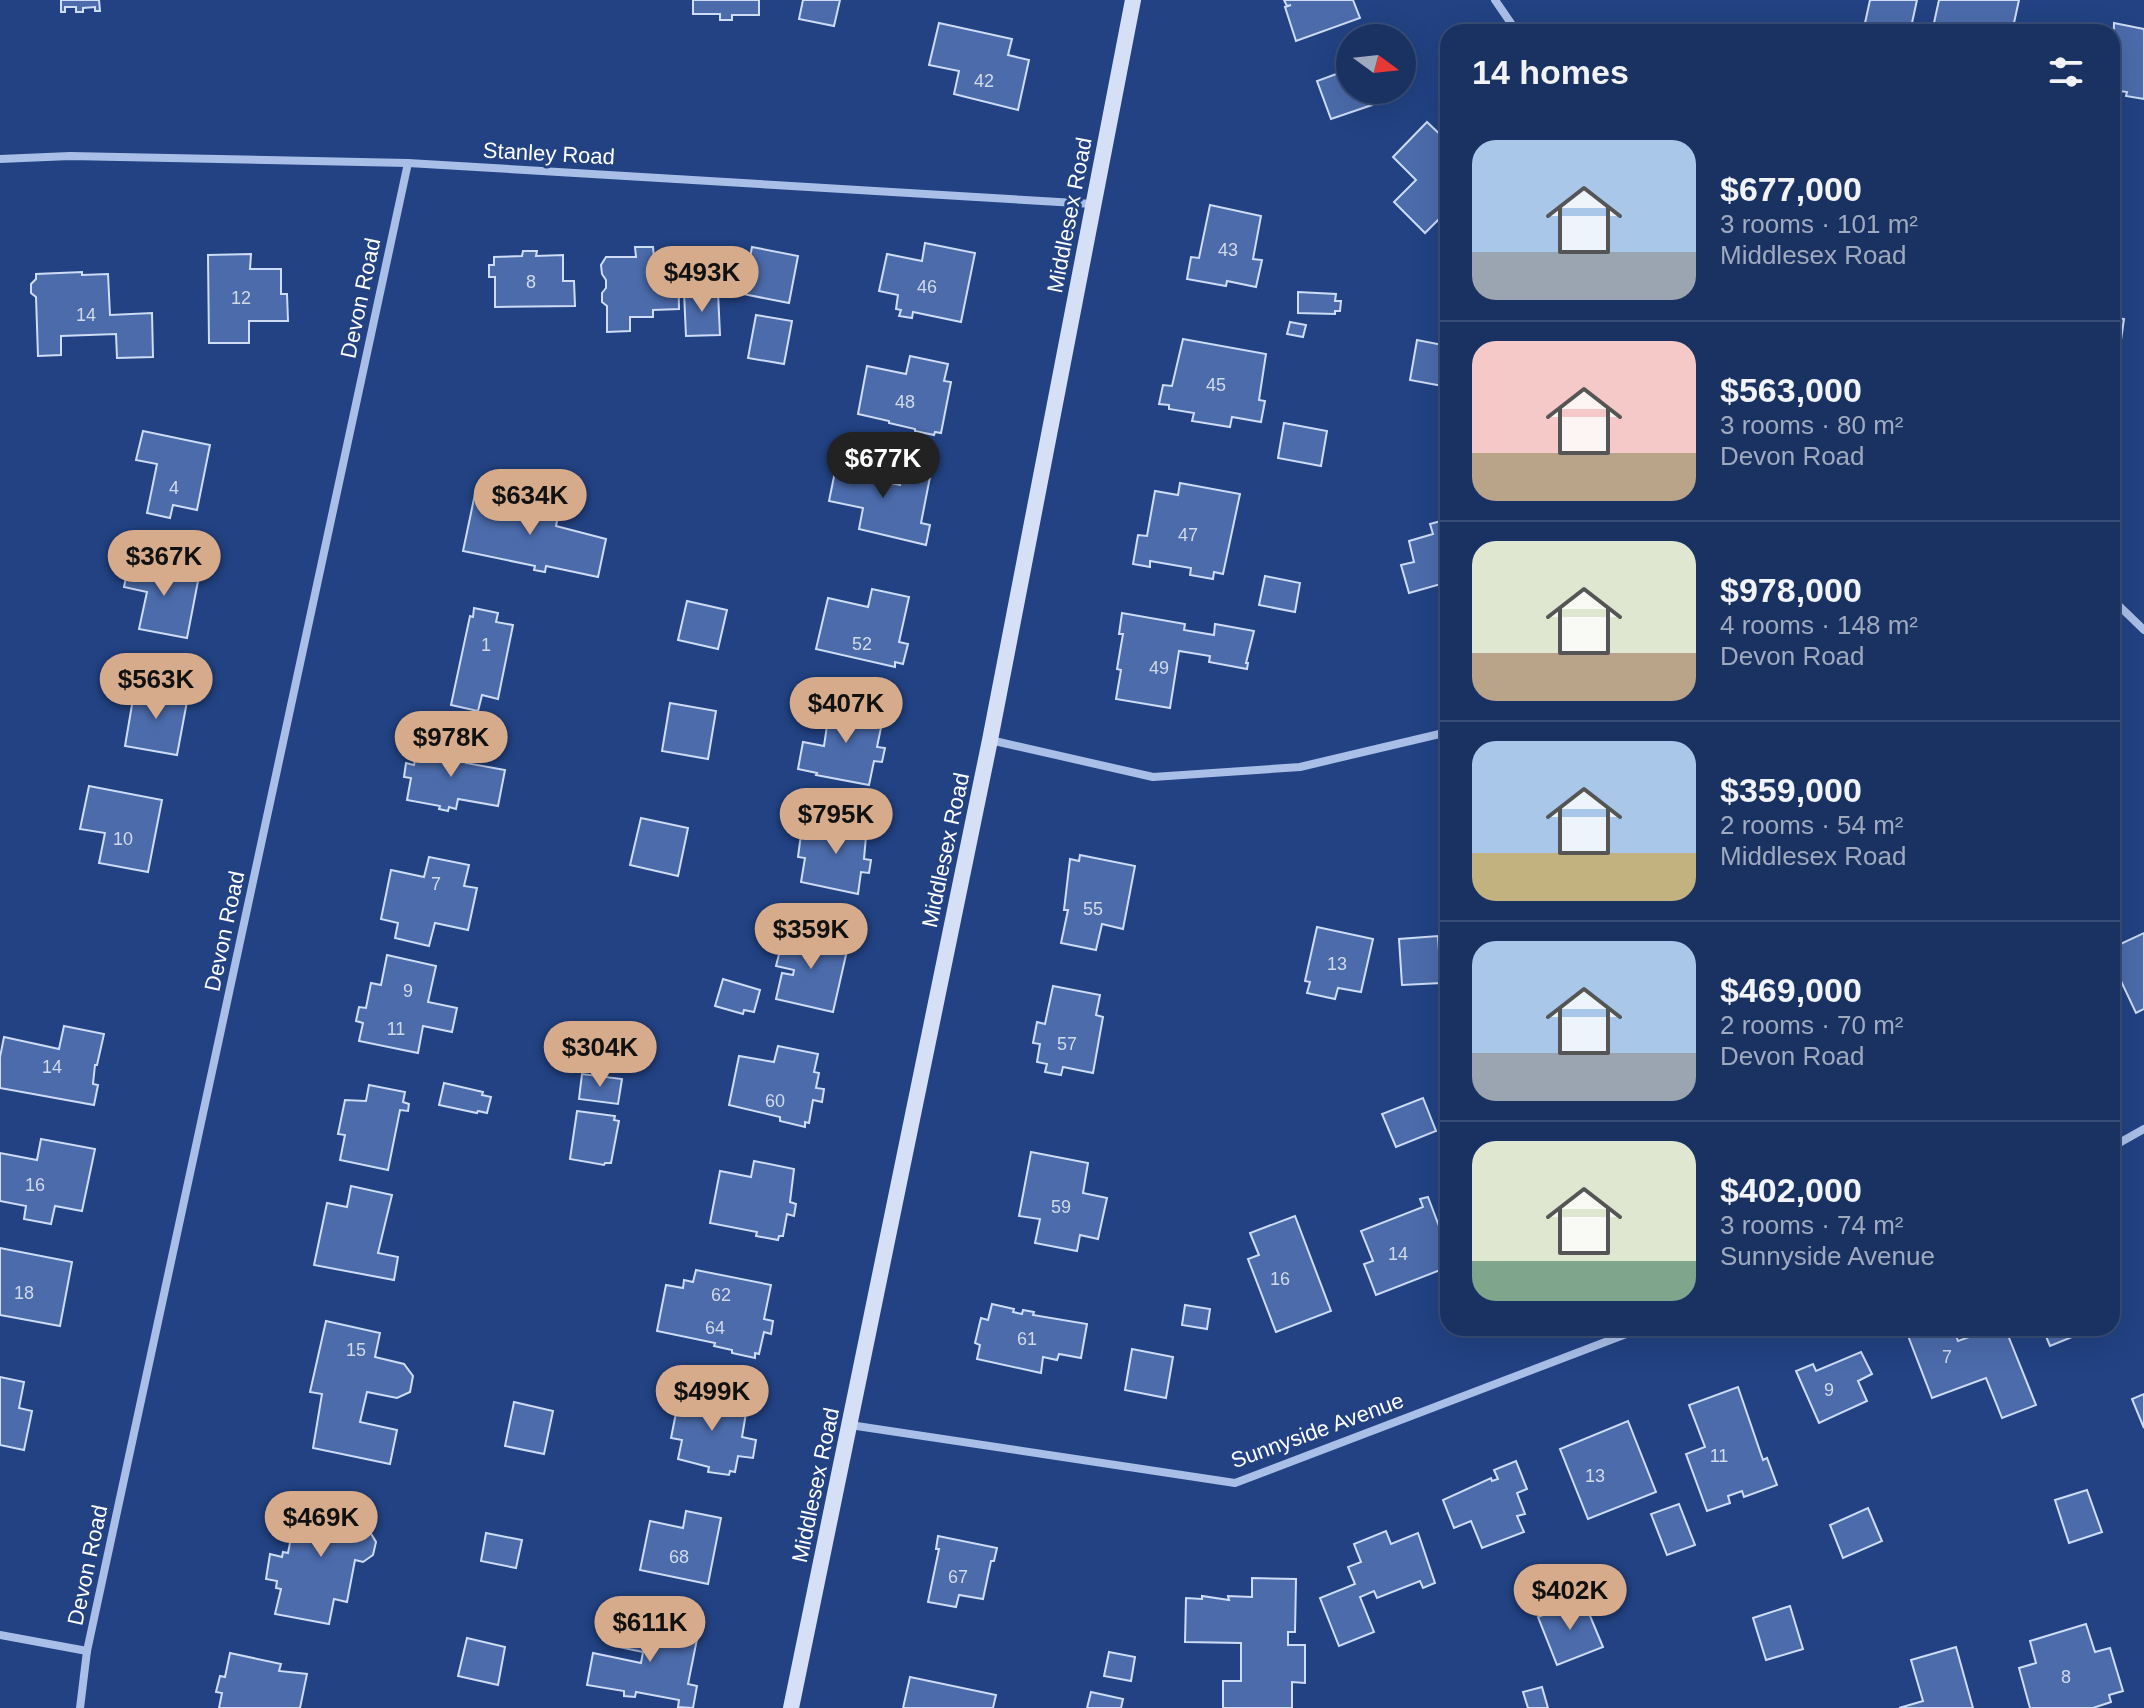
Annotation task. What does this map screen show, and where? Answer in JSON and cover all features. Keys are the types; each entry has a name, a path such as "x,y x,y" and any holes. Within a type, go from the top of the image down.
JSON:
{"street":[{"name":"Middlesex Road","path":"791,1708 990,740 1133,0"},
{"path":"1495,0 1512,24"},
{"name":"Stanley Road","path":"0,159 70,156 408,163 1094,204"},
{"name":"Devon Road","path":"80,1708 87,1651 408,163"},
{"path":"2120,604 2144,630"},
{"path":"990,740 1153,777 1300,767 1440,734"},
{"path":"2120,1142 2144,1129"},
{"name":"Sunnyside Avenue","path":"850,1425 1235,1483 1621,1336"},
{"path":"0,1635 87,1651"}],"building":[{"path":"61,0 99,0 100,11 95,11 95,7 76,12 76,7 65,7 65,12 61,12"},
{"path":"693,0 759,0 759,15 732,15 732,20 720,20 720,14 693,14"},
{"path":"803,0 840,0 834,26 799,19"},
{"path":"1284,0 1353,0 1360,18 1336,24 1336,27 1296,41 1285,7 1291,5 1287,6"},
{"path":"1870,0 1917,0 1912,24 1865,24"},
{"path":"1939,0 2019,0 2014,24 1934,24"},
{"path":"939,23 1012,39 1008,55 1029,60 1018,110 954,94 959,71 929,65"},
{"path":"2120,24 2144,29 2144,99 2126,96 2127,92 2120,91"},
{"path":"1336,74 1336,104 1372,105 1331,119 1317,81"},
{"path":"1427,122 1440,134 1440,218 1425,233 1394,202 1416,180 1393,157"},
{"path":"1210,205 1261,216 1253,259 1262,260 1256,287 1227,281 1226,286 1187,279 1191,257 1199,258"},
{"path":"925,243 975,253 961,322 913,312 912,318 899,316 901,310 896,309 898,295 879,291 887,254 922,261"},
{"path":"635,247 653,247 654,257 678,257 679,309 653,310 653,317 630,317 630,331 607,332 607,306 602,302 606,280 601,265 606,257 636,257"},
{"path":"752,247 798,256 789,303 743,294"},
{"path":"523,251 537,251 536,256 563,255 563,281 574,281 575,306 495,307 495,277 489,277 489,265 494,265 494,257 522,256"},
{"path":"251,254 250,269 281,269 281,294 287,294 288,321 249,321 249,343 209,343 208,255"},
{"path":"82,272 82,275 108,274 110,315 152,313 153,357 117,358 116,334 61,336 61,355 38,356 36,297 31,293 36,274"},
{"path":"684,292 718,292 720,335 686,336"},
{"path":"1298,292 1336,294 1335,301 1341,301 1340,311 1335,311 1335,314 1298,313"},
{"path":"756,315 792,321 784,364 748,358"},
{"path":"2120,318 2124,319 2120,347"},
{"path":"1290,322 1306,325 1303,337 1287,334"},
{"path":"1183,339 1266,354 1259,400 1265,401 1261,422 1232,417 1230,427 1192,421 1194,413 1159,404 1163,385 1172,386"},
{"path":"1417,340 1440,344 1440,386 1410,380"},
{"path":"910,356 948,364 944,381 951,382 941,433 935,432 934,435 915,431 858,414 867,366 906,374"},
{"path":"1284,423 1327,431 1321,466 1278,458"},
{"path":"143,431 210,445 197,510 173,505 170,518 147,513 157,464 136,460"},
{"path":"838,457 884,467 881,481 900,485 902,471 930,477 921,523 930,525 926,545 859,529 863,508 829,501"},
{"path":"1180,483 1240,494 1223,574 1214,572 1213,579 1190,575 1191,568 1150,561 1150,567 1133,564 1138,535 1147,536 1155,491 1178,495"},
{"path":"475,494 559,511 556,526 606,539 598,577 546,566 545,572 534,570 535,566 463,551"},
{"path":"1440,521 1440,584 1409,593 1401,565 1414,562 1409,541 1433,534 1430,524"},
{"path":"129,562 199,576 187,638 139,629 147,592 124,587"},
{"path":"1265,576 1300,583 1295,612 1259,605"},
{"path":"872,589 909,597 899,642 908,644 903,664 895,662 895,667 816,649 828,598 868,607"},
{"path":"687,601 727,610 718,649 678,640"},
{"path":"474,608 498,613 496,622 513,625 498,699 482,695 478,711 451,705"},
{"path":"1122,613 1185,624 1184,630 1214,635 1215,624 1254,631 1247,669 1209,662 1210,656 1179,651 1170,708 1116,699 1121,670 1117,669 1123,634 1119,634"},
{"path":"135,687 188,696 177,755 125,746"},
{"path":"832,702 884,713 877,747 885,748 882,762 874,761 869,785 798,769 803,742 824,746 828,719 820,718 822,708 830,709"},
{"path":"670,703 716,711 708,759 662,751"},
{"path":"418,742 467,752 466,763 505,770 498,806 458,799 456,809 449,807 448,811 439,809 440,806 407,800 411,778 404,777 406,763 414,765"},
{"path":"89,786 162,800 148,872 99,863 105,833 80,829"},
{"path":"641,818 688,828 678,876 630,865"},
{"path":"827,818 867,825 864,859 871,860 869,873 861,872 858,894 801,882 805,858 798,857 801,834 824,836"},
{"path":"1080,855 1135,866 1123,929 1102,924 1096,950 1061,943 1068,910 1064,910 1070,859 1079,861"},
{"path":"429,857 469,865 464,886 477,888 468,930 435,923 429,946 395,938 398,923 381,919 391,870 424,877"},
{"path":"1317,927 1373,939 1361,992 1338,988 1335,999 1307,993 1310,982 1305,981"},
{"path":"785,931 848,946 833,1012 776,999 782,973 793,975 794,970 776,966"},
{"path":"2144,933 2144,1009 2136,1013 2120,979 2120,944"},
{"path":"1438,936 1440,983 1402,985 1399,939"},
{"path":"387,955 436,966 428,1002 457,1008 452,1032 423,1026 418,1053 359,1041 363,1023 356,1021 359,1007 366,1008 371,983 381,985"},
{"path":"723,979 760,990 754,1012 744,1010 743,1014 715,1006"},
{"path":"1053,986 1100,995 1096,1015 1103,1017 1093,1073 1063,1067 1061,1075 1045,1072 1047,1064 1037,1062 1040,1044 1033,1043 1037,1022 1045,1024"},
{"path":"64,1026 104,1034 95,1065 93,1084 98,1085 94,1105 0,1088 0,1057 4,1037 59,1049"},
{"path":"778,1046 818,1054 814,1072 819,1073 816,1088 824,1089 822,1102 813,1100 809,1123 805,1122 805,1127 780,1121 780,1117 729,1105 739,1056 774,1062"},
{"path":"582,1074 622,1079 618,1104 579,1099"},
{"path":"444,1083 483,1092 482,1095 491,1097 487,1113 439,1105"},
{"path":"369,1085 405,1092 403,1102 409,1104 408,1111 400,1110 388,1170 340,1160 345,1135 338,1134 345,1100 366,1101"},
{"path":"1423,1098 1436,1131 1396,1147 1382,1114"},
{"path":"577,1111 615,1116 614,1120 619,1121 611,1163 604,1165 570,1159"},
{"path":"41,1139 95,1149 82,1211 55,1206 51,1224 24,1219 26,1206 0,1201 0,1153 37,1160"},
{"path":"1031,1152 1088,1163 1083,1193 1107,1198 1098,1239 1080,1235 1077,1251 1035,1243 1040,1219 1019,1216"},
{"path":"754,1161 794,1169 790,1202 796,1204 794,1216 787,1214 783,1236 779,1236 778,1240 756,1236 757,1232 710,1223 720,1171 751,1177"},
{"path":"351,1186 392,1195 378,1253 398,1257 394,1280 314,1265 327,1203 347,1207"},
{"path":"1428,1197 1440,1229 1440,1270 1376,1295 1364,1264 1373,1261 1361,1231 1423,1207 1420,1199"},
{"path":"1295,1216 1331,1311 1276,1332 1248,1259 1259,1255 1250,1233"},
{"path":"0,1248 72,1262 60,1326 0,1315"},
{"path":"696,1270 771,1285 764,1319 773,1321 771,1334 764,1332 759,1354 755,1353 755,1358 732,1353 732,1350 714,1346 715,1343 657,1331 666,1285 683,1288 684,1280 693,1282"},
{"path":"992,1304 1022,1314 1023,1310 1034,1312 1033,1315 1087,1324 1081,1358 1059,1354 1057,1360 1043,1357 1041,1373 977,1359 980,1345 975,1343 981,1318 988,1320"},
{"path":"1185,1305 1210,1309 1207,1329 1182,1325"},
{"path":"326,1321 380,1333 375,1357 404,1364 413,1376 410,1392 397,1398 367,1392 360,1422 397,1430 390,1464 313,1448 322,1394 310,1392"},
{"path":"1908,1336 1956,1336 1958,1341 1972,1336 2008,1336 2036,1405 2002,1418 1986,1378 1932,1398"},
{"path":"2046,1336 2075,1336 2050,1346"},
{"path":"1132,1349 1173,1357 1166,1398 1125,1390"},
{"path":"1861,1352 1872,1374 1858,1381 1867,1401 1819,1423 1796,1371 1813,1364 1816,1371"},
{"path":"0,1377 24,1382 19,1408 32,1411 24,1450 0,1445"},
{"path":"1738,1387 1763,1460 1767,1458 1777,1485 1744,1497 1742,1491 1728,1496 1730,1503 1707,1511 1686,1454 1705,1447 1689,1405"},
{"path":"680,1393 747,1407 742,1437 756,1440 753,1458 738,1456 735,1472 730,1471 729,1475 708,1472 709,1467 678,1459 682,1440 671,1438"},
{"path":"2144,1394 2144,1428 2132,1399"},
{"path":"514,1402 553,1411 544,1454 505,1446"},
{"path":"1628,1421 1656,1492 1588,1519 1560,1449"},
{"path":"1516,1461 1527,1489 1517,1493 1525,1514 1517,1516 1524,1532 1482,1548 1471,1521 1454,1528 1443,1500 1491,1478 1492,1481 1498,1479 1494,1470"},
{"path":"2087,1490 2102,1532 2069,1543 2055,1500"},
{"path":"327,1493 368,1501 361,1530 370,1532 376,1542 373,1555 363,1562 355,1560 347,1602 334,1599 329,1624 275,1614 281,1589 276,1588 277,1581 266,1579 270,1554 282,1557 283,1552 288,1553 296,1512 322,1517"},
{"path":"1679,1504 1695,1545 1667,1555 1651,1514"},
{"path":"1868,1508 1882,1541 1843,1558 1830,1525"},
{"path":"686,1511 721,1518 708,1584 640,1570 650,1521 683,1528"},
{"path":"1386,1531 1391,1544 1418,1533 1435,1583 1423,1588 1420,1581 1377,1598 1374,1591 1360,1597 1374,1632 1339,1646 1320,1598 1355,1584 1348,1567 1361,1562 1354,1544"},
{"path":"486,1533 522,1540 516,1568 481,1561"},
{"path":"938,1536 997,1548 983,1599 959,1595 956,1607 928,1602 939,1549 936,1549"},
{"path":"1252,1578 1296,1579 1295,1632 1288,1632 1288,1645 1305,1645 1305,1683 1292,1682 1292,1708 1223,1708 1223,1681 1241,1681 1241,1643 1185,1642 1186,1598 1202,1599 1202,1596 1229,1600 1228,1596 1252,1597"},
{"path":"1583,1599 1603,1647 1557,1665 1538,1617"},
{"path":"1790,1606 1803,1649 1766,1660 1753,1618"},
{"path":"625,1620 698,1634 688,1684 697,1686 693,1708 678,1707 679,1700 636,1692 635,1697 624,1696 624,1691 587,1685 593,1653 641,1663 643,1652 619,1647"},
{"path":"2086,1624 2095,1652 2110,1648 2123,1691 2109,1695 2111,1702 2093,1708 2030,1708 2019,1668 2036,1663 2030,1641"},
{"path":"467,1638 505,1647 498,1685 458,1676"},
{"path":"1956,1647 1973,1708 1899,1708 1923,1701 1911,1660"},
{"path":"1109,1652 1135,1657 1131,1681 1104,1676"},
{"path":"230,1653 281,1664 279,1671 307,1674 300,1708 219,1708 222,1693 216,1692 220,1676 225,1677"},
{"path":"910,1677 996,1695 993,1708 903,1708"},
{"path":"1542,1687 1548,1708 1528,1708 1523,1692"},
{"path":"1091,1692 1123,1699 1121,1708 1087,1708"}]}
